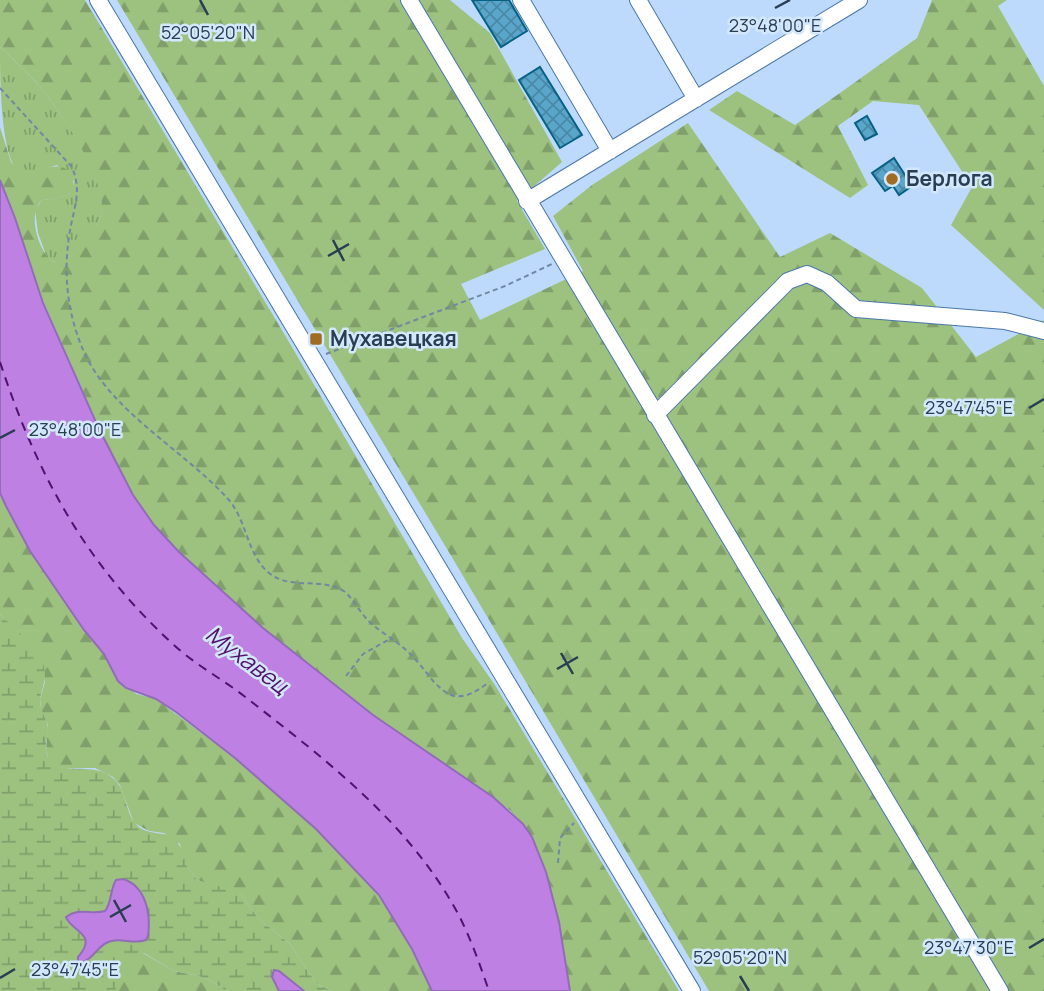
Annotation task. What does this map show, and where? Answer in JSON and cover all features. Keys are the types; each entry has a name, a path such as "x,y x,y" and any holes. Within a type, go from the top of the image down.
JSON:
{"street":[{"path":"98,0 692,991"},
{"path":"409,0 1000,991"},
{"path":"521,0 610,151"},
{"path":"638,0 696,99"},
{"path":"527,201 859,0"},
{"path":"655,415 788,281 807,274 827,283 856,309 1005,321 1044,331"}],"path":[{"path":"0,88 71,166 77,177 77,202 69,238 68,298 85,354 100,377 135,416 213,482 233,505 255,554 270,573 289,582 324,585 345,593 365,617 405,649 441,688 451,695 460,697 471,694 501,672"},
{"path":"313,359 505,286 562,259"},
{"path":"346,676 363,654 391,638"},
{"path":"558,863 560,838 574,822 587,816"}],"green space":[{"path":"0,0 85,0 462,638 495,685 679,991 570,991 559,922 532,837 511,811 373,715 294,654 206,579 154,525 133,495 114,461 32,276 15,218 0,180 0,127 11,162 21,172 60,167 72,174 74,188 63,197 42,200 35,214 38,240 51,261 71,256 92,234 102,208 101,194 78,141 55,106 35,81 0,47"},
{"path":"117,0 450,0 490,33 562,162 517,201 545,249 461,284 480,320 583,271 553,216 592,185 688,123 780,257 830,233 922,288 976,357 1044,320 1044,991 709,991"},
{"path":"932,0 1007,0 998,6 1044,86 1044,310 951,225 972,187 919,105 873,101 838,126 868,185 850,198 709,110 737,91 795,125 917,38"},
{"path":"0,47 35,81 67,123 88,160 101,194 102,208 98,224 82,246 61,262 47,258 38,233 35,210 42,200 67,194 74,181 57,165 38,172 24,173 13,164 2,115"},
{"path":"0,493 30,551 59,594 84,630 136,694 156,699 235,758 316,829 362,875 395,917 432,991 331,991 316,983 290,944 258,918 241,895 197,880 186,865 180,844 164,833 149,831 134,823 120,785 113,777 95,768 64,768 49,760 46,751 48,725 40,699 45,682 39,656 0,614"},
{"path":"0,614 32,645 44,667 45,679 40,703 48,725 46,749 50,760 62,767 97,770 114,779 119,784 136,825 149,832 173,836 184,852 186,865 197,880 233,890 241,895 258,918 290,944 316,983 331,991 304,991 277,970 272,977 279,991 226,991 199,976 174,971 144,953 137,953 119,964 114,973 116,991 0,991"},
{"path":"136,953 143,953 174,971 199,976 226,991 116,991 114,978 117,968"}],"water":[{"name":"Мухавец","path":"0,180 43,303 99,429 133,495 154,525 179,552 263,628 373,715 493,797 523,824 532,837 546,872 559,922 570,991 432,991 412,949 379,895 316,829 235,758 176,712 156,699 126,688 118,681 104,654 84,630 30,551 0,493"},
{"path":"123,879 142,894 149,919 146,940 111,941 90,958 78,962 86,943 85,938 66,917 76,912 105,911 116,880"},
{"path":"274,970 304,991 279,991 272,977"}],"building":[{"path":"472,0 509,0 527,31 501,47"},
{"path":"540,67 582,135 560,148 519,80"},
{"path":"867,116 877,134 865,140 855,123"},
{"name":"Берлога","path":"894,158 912,186 899,195 893,186 885,191 872,173"}],"ferry route":[{"path":"0,362 30,443 48,480 90,550 115,583 175,646 302,742 385,816 432,872 452,903 468,935 489,991"}],"place":[{"name":"Берлога","path":"892,179"},
{"name":"Мухавецкая","path":"316,339"}]}
